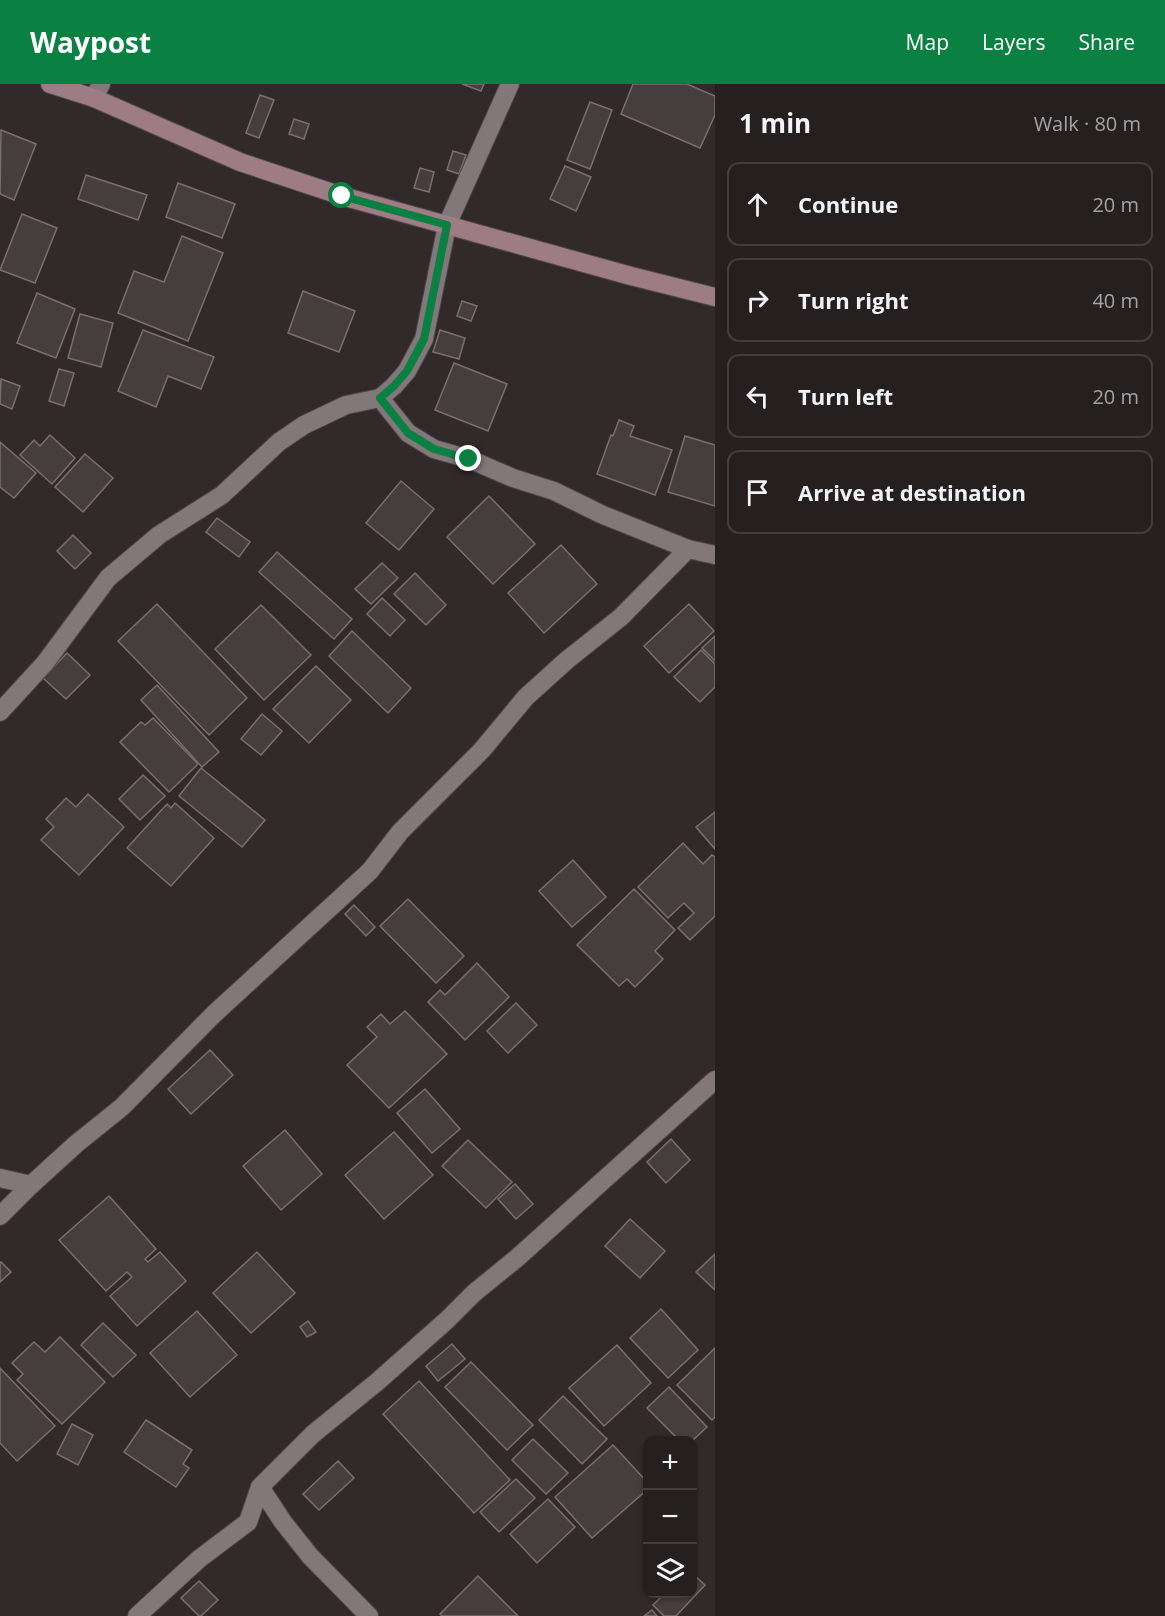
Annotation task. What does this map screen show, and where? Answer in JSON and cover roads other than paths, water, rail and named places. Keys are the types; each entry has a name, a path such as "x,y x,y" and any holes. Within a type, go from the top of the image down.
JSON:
{"street":[{"path":"51,84 98,91 240,162 342,196 715,297"},
{"path":"0,712 45,663 108,578 159,535 222,495 279,442 304,425 346,405 380,398 407,371 424,339 447,225 510,84"},
{"path":"380,398 408,433 434,449 469,459 513,478 554,491 603,515 688,549 715,555"},
{"path":"0,1216 76,1144 122,1107 214,1014 370,871 400,832 482,750 526,697 567,660 621,617 688,549"},
{"path":"138,1616 199,1559 248,1522 260,1487 313,1434 447,1320 474,1293 517,1258 715,1080"},
{"path":"0,1178 31,1185"},
{"path":"260,1487 310,1556 369,1616"}]}
